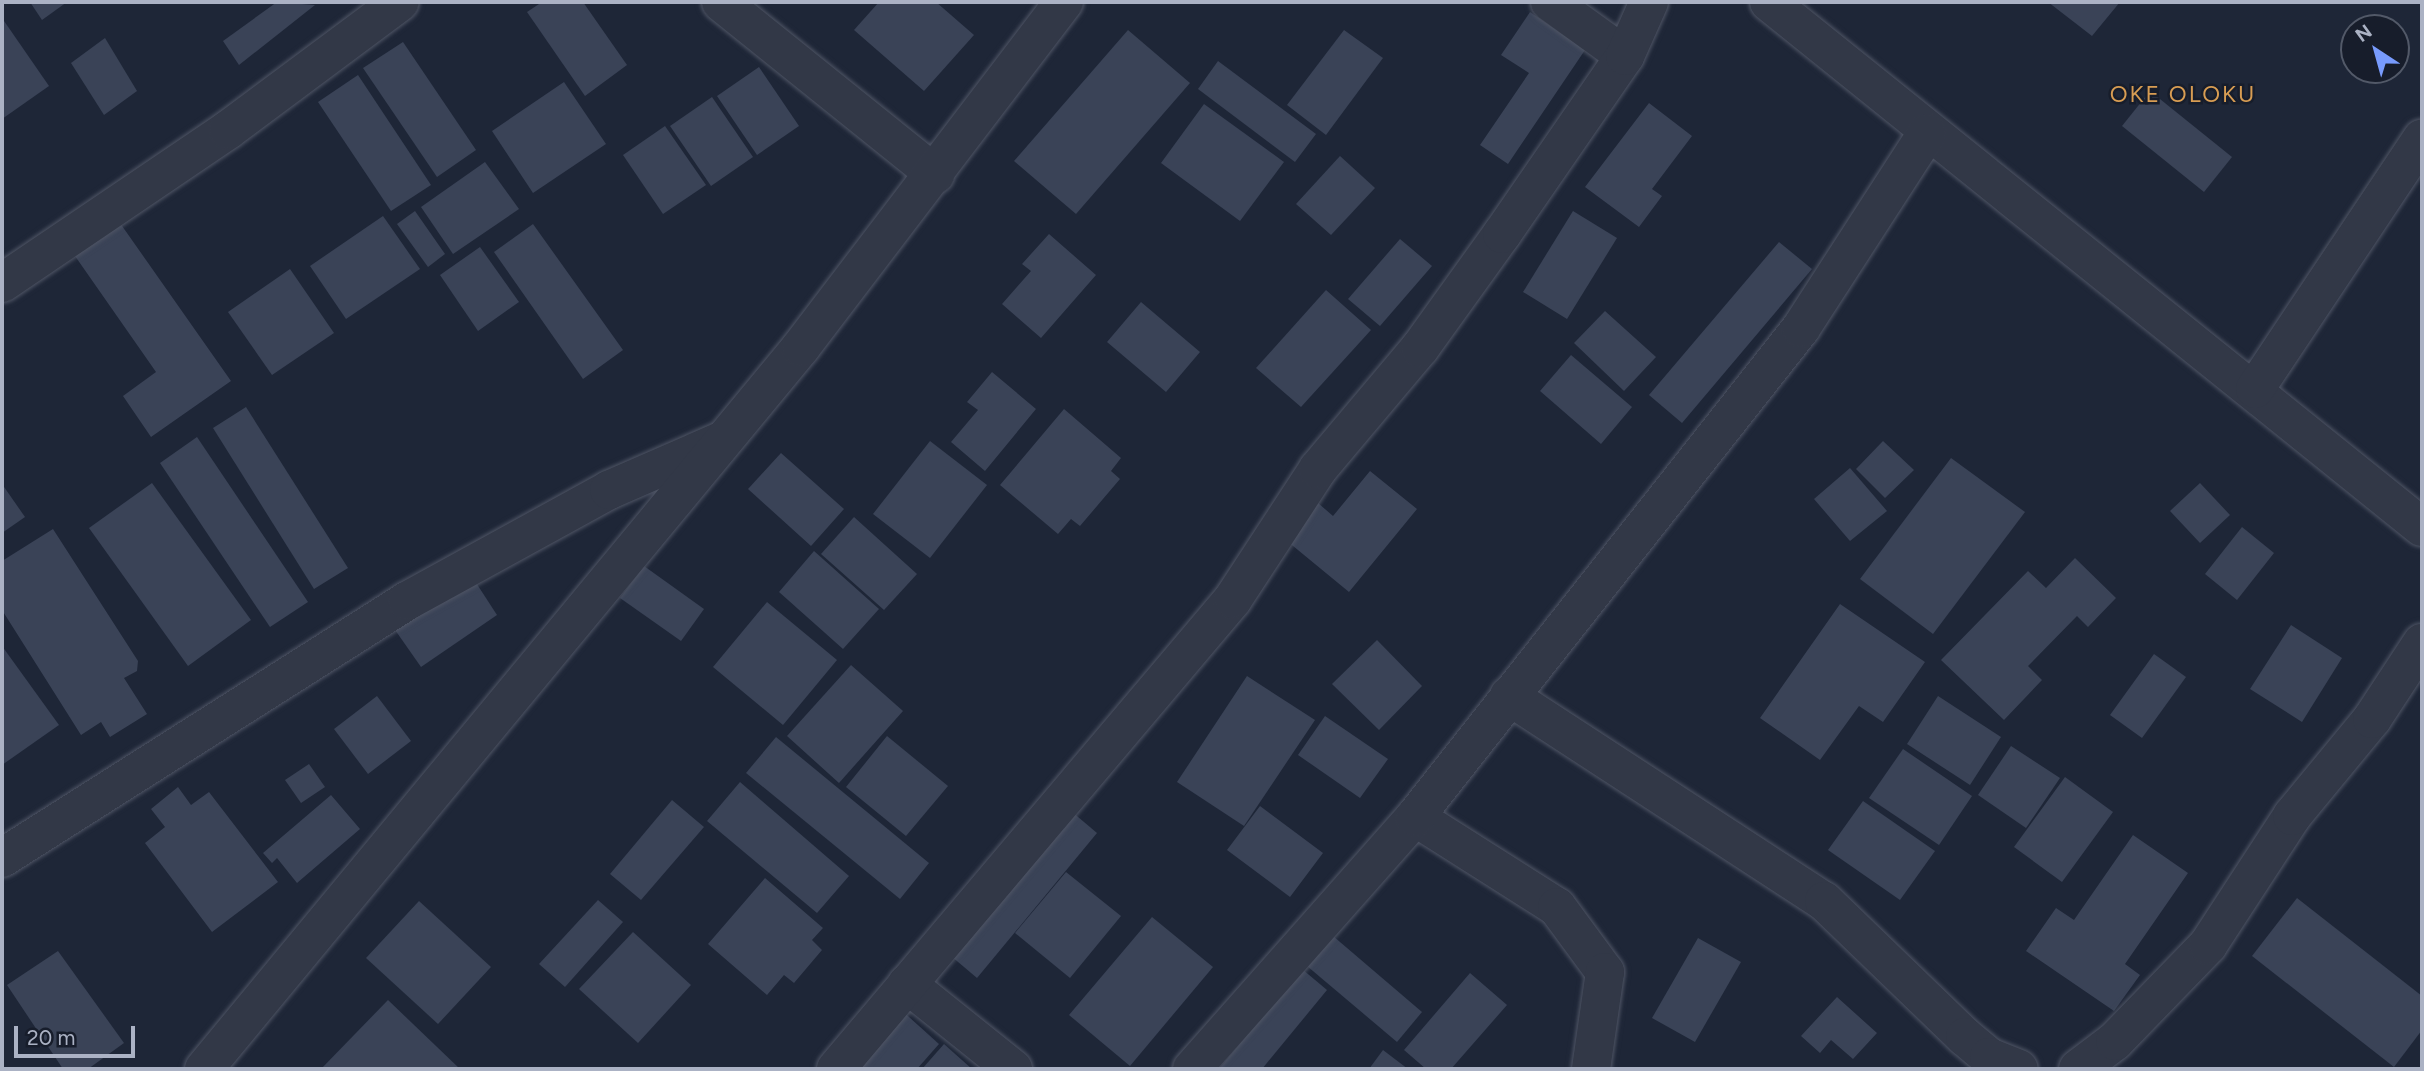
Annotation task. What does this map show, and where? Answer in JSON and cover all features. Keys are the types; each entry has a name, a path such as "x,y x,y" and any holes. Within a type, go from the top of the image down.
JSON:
{"street":[{"path":"2,283 228,130 400,2"},
{"path":"721,2 935,174"},
{"path":"204,1069 726,439 935,174 1064,2"},
{"path":"1550,2 1625,56"},
{"path":"836,1069 1233,599 1318,469 1420,348 1625,56 1648,2"},
{"path":"1769,2 1927,133 2255,389 2422,527"},
{"path":"1192,1069 1415,817 1801,328 1927,133"},
{"path":"2255,389 2422,139"},
{"path":"2,858 466,567 609,490 726,439"},
{"path":"2078,1069 2115,1041 2208,945 2292,816 2372,719 2422,643"},
{"path":"1509,696 1824,901 1973,1044 2019,1069"},
{"path":"1415,817 1557,907 1605,972 1591,1069"},
{"path":"907,984 1013,1069"}],"building":[{"path":"30,2 67,2 42,20"},
{"path":"277,2 315,5 239,65 223,41"},
{"path":"542,2 583,2 627,65 585,96 527,12"},
{"path":"879,2 936,2 974,35 924,91 854,30"},
{"path":"2048,2 2120,2 2092,36"},
{"path":"1530,12 1585,50 1508,164 1480,145 1529,73 1501,55"},
{"path":"2,18 49,86 2,119"},
{"path":"1128,30 1190,83 1076,214 1014,161"},
{"path":"1344,30 1383,58 1326,135 1287,105"},
{"path":"105,38 137,91 104,115 71,63"},
{"path":"403,42 476,150 437,177 363,68"},
{"path":"1218,61 1316,134 1295,162 1198,89"},
{"path":"759,67 799,126 757,155 717,96"},
{"path":"358,75 431,185 391,211 318,102"},
{"path":"564,82 606,144 533,193 492,131"},
{"path":"2150,91 2232,157 2204,192 2122,126"},
{"path":"712,97 753,157 711,186 670,126"},
{"path":"1649,103 1692,136 1652,189 1662,196 1639,227 1585,187"},
{"path":"1204,104 1284,162 1240,221 1161,163"},
{"path":"665,126 706,185 663,214 623,155"},
{"path":"1340,156 1375,188 1331,235 1296,204"},
{"path":"485,162 519,209 453,254 421,207"},
{"path":"415,211 445,254 428,267 397,224"},
{"path":"1573,211 1617,238 1567,319 1523,292"},
{"path":"383,216 420,269 346,319 310,266"},
{"path":"120,223 231,381 151,437 123,396 156,372 75,256"},
{"path":"533,224 623,350 583,379 494,252"},
{"path":"1049,234 1096,275 1041,338 1002,304 1031,271 1022,264"},
{"path":"1400,239 1432,266 1380,326 1348,299"},
{"path":"1779,242 1812,269 1682,423 1649,395"},
{"path":"480,247 519,302 478,331 440,275"},
{"path":"290,269 334,333 272,375 228,312"},
{"path":"1326,290 1371,330 1301,407 1256,368"},
{"path":"1141,302 1200,352 1166,392 1107,342"},
{"path":"1605,311 1656,357 1624,391 1574,343"},
{"path":"1571,355 1632,407 1601,444 1540,391"},
{"path":"992,372 1036,409 985,471 951,442 978,410 967,402"},
{"path":"246,407 348,568 314,589 213,428"},
{"path":"1064,409 1121,458 1111,471 1120,479 1080,526 1071,519 1058,534 1000,485"},
{"path":"197,437 308,602 270,627 160,463"},
{"path":"930,441 987,485 930,558 873,514"},
{"path":"1883,441 1914,470 1885,498 1856,469"},
{"path":"781,453 844,509 811,546 748,489"},
{"path":"1951,458 2025,512 1933,634 1860,579"},
{"path":"1850,468 1887,511 1850,541 1814,499"},
{"path":"1370,471 1417,509 1349,592 1287,541 1318,503 1333,516"},
{"path":"152,483 251,620 188,666 89,528"},
{"path":"2200,483 2230,515 2200,543 2170,511"},
{"path":"2,484 25,517 2,533"},
{"path":"854,517 917,574 884,610 821,554"},
{"path":"2242,527 2274,553 2237,600 2205,574"},
{"path":"53,529 138,661 137,671 124,678 147,714 110,737 101,722 81,735 2,610 2,561"},
{"path":"814,551 879,609 843,649 779,592"},
{"path":"2075,558 2116,598 2088,627 2077,616 2028,666 2042,680 2004,720 1941,660 2028,571 2046,588"},
{"path":"644,566 704,609 681,641 620,598"},
{"path":"471,575 497,615 421,667 393,627"},
{"path":"767,602 837,660 783,725 713,667"},
{"path":"1840,604 1925,662 1883,722 1859,706 1820,760 1760,718"},
{"path":"2291,625 2342,658 2302,722 2250,689"},
{"path":"1377,640 1422,686 1379,730 1332,684"},
{"path":"2,646 59,725 2,765"},
{"path":"2154,654 2186,677 2142,738 2110,715"},
{"path":"851,665 903,711 839,783 787,736"},
{"path":"1247,676 1315,720 1244,826 1177,782"},
{"path":"377,696 411,741 368,774 334,729"},
{"path":"1938,696 2001,737 1970,785 1907,744"},
{"path":"1325,716 1388,759 1360,798 1298,755"},
{"path":"887,736 948,786 906,836 846,787"},
{"path":"776,737 929,863 900,899 746,773"},
{"path":"2011,746 2060,778 2026,828 1978,795"},
{"path":"1903,749 1972,796 1939,845 1869,798"},
{"path":"309,764 325,787 301,803 285,780"},
{"path":"2065,777 2113,812 2062,882 2014,847"},
{"path":"740,782 849,876 817,913 707,821"},
{"path":"178,787 191,805 209,792 278,882 212,932 145,843 165,827 151,809"},
{"path":"331,795 360,829 297,883 277,858 272,863 263,853"},
{"path":"672,800 704,827 641,900 610,874"},
{"path":"1863,801 1935,851 1900,900 1828,850"},
{"path":"1260,806 1323,853 1290,897 1227,850"},
{"path":"1071,811 1097,833 977,978 951,956"},
{"path":"2133,835 2188,873 2125,964 2140,975 2114,1011 2026,951 2056,908 2074,920"},
{"path":"1066,872 1121,916 1070,978 1015,933"},
{"path":"765,878 823,928 812,940 822,950 794,983 784,975 767,995 708,944"},
{"path":"2297,898 2422,996 2422,1030 2394,1067 2252,956"},
{"path":"598,900 623,922 565,987 539,964"},
{"path":"419,901 491,967 438,1024 366,958"},
{"path":"1152,917 1213,967 1130,1066 1069,1015"},
{"path":"633,932 691,985 638,1043 579,989"},
{"path":"1333,936 1422,1012 1397,1042 1307,966"},
{"path":"1698,938 1741,962 1695,1042 1652,1018"},
{"path":"58,951 124,1043 88,1069 63,1069 7,985"},
{"path":"1302,969 1327,990 1262,1069 1219,1069"},
{"path":"1470,973 1507,1005 1451,1069 1426,1069 1404,1050"},
{"path":"1837,997 1877,1033 1853,1059 1831,1040 1820,1053 1801,1036"},
{"path":"388,1000 460,1069 321,1069"},
{"path":"899,1008 939,1044 917,1069 849,1069"},
{"path":"944,1044 972,1069 922,1069"},
{"path":"1383,1050 1408,1069 1369,1069"}],"district":[{"name":"OKE OLOKU","path":"2183,94"}]}
